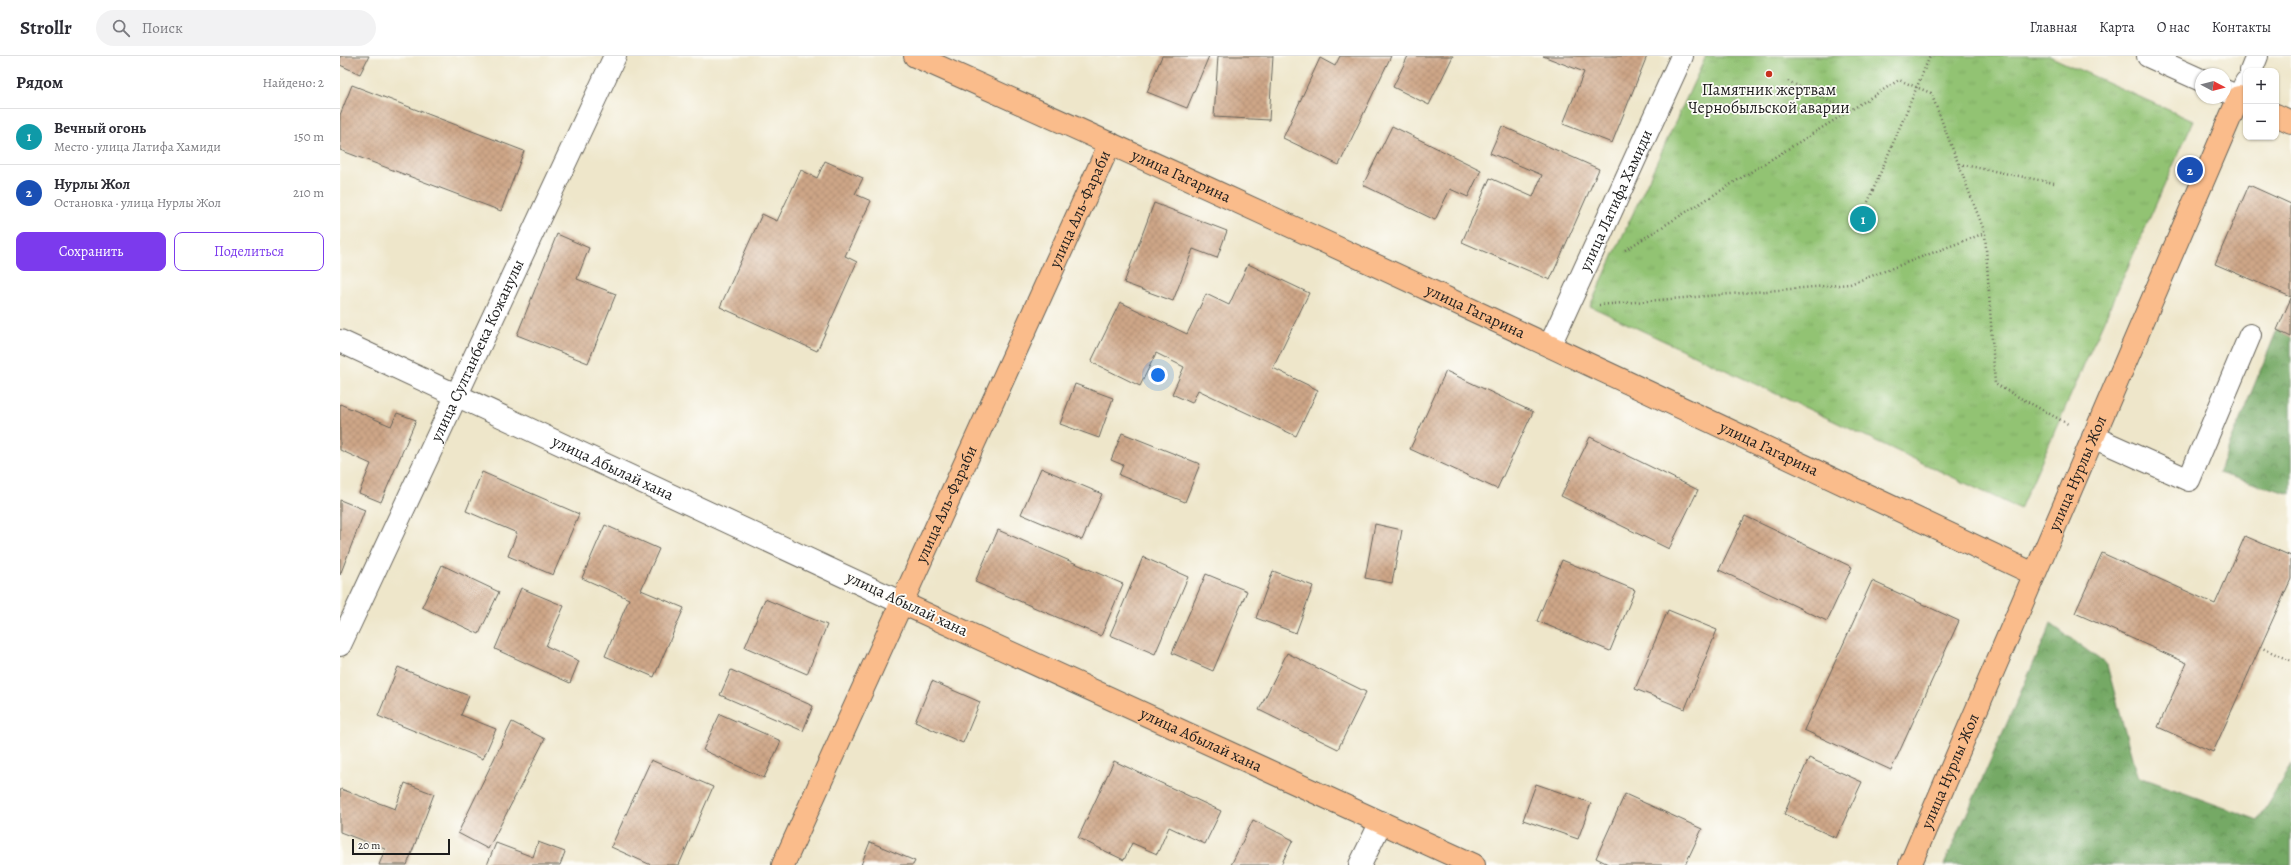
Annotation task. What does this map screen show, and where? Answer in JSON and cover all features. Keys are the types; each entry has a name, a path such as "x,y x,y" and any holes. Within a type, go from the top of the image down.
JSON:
{"main road":[{"name":"улица Гагарина","path":"915,56 1110,143 1376,267 1550,345 2034,574"},
{"name":"улица Нурлы Жол","path":"1910,865 2239,93"},
{"path":"2279,116 2291,122"},
{"name":"улица Аль-Фараби","path":"784,865 1110,143"},
{"name":"улица Абылай хана","path":"902,602 1474,865"}],"street":[{"name":"улица Султанбека Кожанулы","path":"340,645 615,56"},
{"name":"улица Латифа Хамиди","path":"1550,345 1682,56"},
{"path":"2148,56 2195,77"},
{"path":"2252,68 2258,56"},
{"path":"2093,437 2189,480 2250,336"},
{"name":"улица Абылай хана","path":"340,341 902,602"},
{"path":"1360,865 1380,822"}],"path":[{"path":"1868,202 1930,56"},
{"path":"1620,253 1899,80 1931,93 1985,233 1995,384 2093,437"},
{"path":"1788,81 1850,111"},
{"path":"1959,164 2054,183"},
{"path":"1567,306 1590,306 1850,284 1985,233"},
{"path":"2260,647 2291,661"}],"green space":[{"path":"1706,56 2049,56 2193,121 2020,509 1590,306"},
{"path":"2277,330 2291,337 2291,494 2218,473"},
{"path":"2051,624 2107,665 2137,776 2258,820 2291,765 2291,865 1944,865"}],"building":[{"path":"340,56 369,56 360,74 340,65"},
{"path":"1162,56 1209,56 1187,108 1147,92"},
{"path":"1218,56 1273,56 1269,120 1214,117"},
{"path":"1340,56 1391,56 1339,165 1283,138 1320,58 1335,66"},
{"path":"1408,56 1453,56 1429,105 1393,87"},
{"path":"1543,56 1647,56 1612,143 1563,124 1584,72"},
{"path":"352,85 524,151 501,211 340,150 340,115"},
{"path":"1392,126 1481,170 1468,197 1450,189 1435,220 1363,185"},
{"path":"1502,126 1599,169 1550,280 1462,242 1490,178 1533,197 1542,175 1490,153"},
{"path":"825,161 863,178 855,194 871,201 845,256 857,262 817,351 720,307 762,214 777,221 801,170 817,178"},
{"path":"2249,185 2291,204 2291,297 2215,264"},
{"path":"1154,203 1227,231 1217,258 1193,249 1173,301 1124,283"},
{"path":"557,234 589,248 577,279 616,294 588,363 517,335"},
{"path":"1248,264 1309,293 1273,368 1318,390 1296,436 1198,390 1192,403 1172,394 1184,367 1156,353 1140,386 1091,362 1120,302 1187,334 1206,294 1229,305"},
{"path":"2291,298 2291,337 2277,330"},
{"path":"1446,371 1533,412 1497,489 1410,449"},
{"path":"1075,384 1113,398 1099,438 1060,424"},
{"path":"340,404 391,426 397,413 416,420 381,502 359,493 371,464 340,450"},
{"path":"1122,433 1200,464 1185,502 1119,475 1123,465 1111,460"},
{"path":"1590,437 1698,490 1669,549 1561,496"},
{"path":"1041,468 1102,494 1082,540 1021,514"},
{"path":"482,472 579,514 553,575 508,556 517,533 466,511"},
{"path":"340,500 365,510 340,575"},
{"path":"1745,516 1852,567 1827,621 1719,570"},
{"path":"1375,524 1402,530 1392,583 1365,578"},
{"path":"605,525 659,549 641,590 684,608 654,677 605,656 629,599 582,578"},
{"path":"998,530 1123,584 1101,636 975,582"},
{"path":"2245,536 2291,556 2291,579 2213,752 2158,727 2187,663 2075,613 2102,553 2215,604"},
{"path":"1143,557 1188,577 1155,654 1110,635"},
{"path":"1562,560 1635,590 1610,651 1537,621"},
{"path":"442,565 499,592 479,634 422,607"},
{"path":"1273,571 1313,586 1296,633 1256,618"},
{"path":"1206,574 1247,591 1213,671 1172,653"},
{"path":"1872,581 1959,621 1891,770 1804,730"},
{"path":"521,588 564,606 546,646 579,661 570,683 495,649"},
{"path":"765,599 827,625 807,674 745,647"},
{"path":"1668,610 1717,630 1685,709 1635,689"},
{"path":"1287,653 1366,692 1338,749 1259,710"},
{"path":"398,667 469,696 461,715 496,729 483,759 378,716"},
{"path":"731,670 813,706 803,731 720,695"},
{"path":"932,681 980,702 963,743 915,722"},
{"path":"720,714 781,741 764,778 703,750"},
{"path":"512,722 545,739 488,849 458,833"},
{"path":"1809,758 1862,782 1836,838 1784,814"},
{"path":"651,760 713,787 679,865 651,865 611,847"},
{"path":"1114,761 1221,811 1205,844 1169,827 1157,854 1132,843 1124,860 1078,838"},
{"path":"405,783 434,794 407,865 379,865 385,849 340,832 340,792 341,789 395,809"},
{"path":"1536,784 1591,803 1578,839 1523,820"},
{"path":"1625,794 1702,829 1685,865 1610,865 1596,858"},
{"path":"1253,820 1293,840 1281,865 1231,865"},
{"path":"538,842 565,852 560,865 487,865 496,843 533,857"},
{"path":"870,842 915,861 913,865 861,865"}],"place":[{"name":"Памятник жертвам Чернобыльской аварии","path":"1769,74"},
{"name":"Нурлы Жол","path":"2190,170"},
{"name":"Вечный огонь","path":"1863,219"}]}
